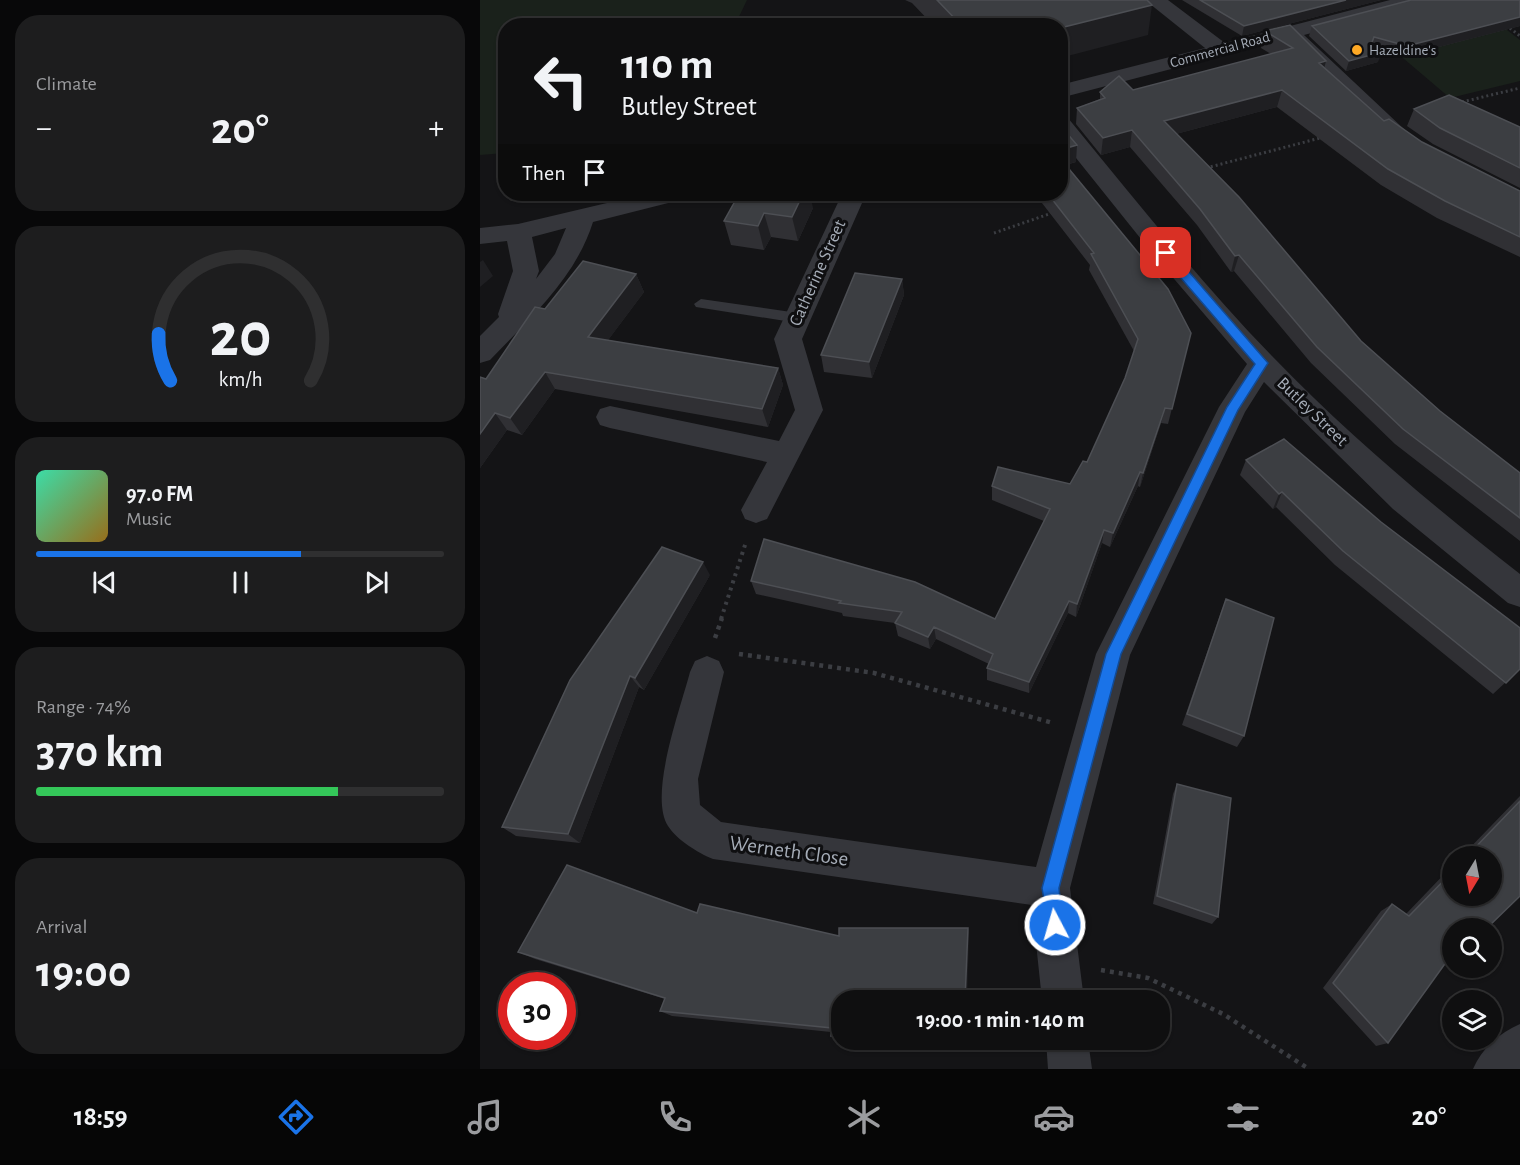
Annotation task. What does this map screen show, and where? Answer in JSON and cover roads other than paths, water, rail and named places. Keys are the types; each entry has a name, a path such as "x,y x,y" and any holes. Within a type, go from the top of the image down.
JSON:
{"street":[{"path":"1155,0 1221,50"},
{"name":"Commercial Road","path":"1068,90 1406,1"},
{"path":"1290,32 1383,122 1416,145"},
{"name":"Butley Street","path":"1068,133 1262,363 1404,500 1520,593"},
{"path":"480,236 519,232 648,201"},
{"name":"Catherine Street","path":"756,510 809,410 788,339 851,201"},
{"path":"480,353 559,270 577,239 582,218"},
{"path":"506,326 518,299 526,272 519,232"},
{"path":"1062,990 1050,888 1113,654 1233,407 1262,363"},
{"path":"610,417 787,454"},
{"name":"Werneth Close","path":"709,661 680,779 682,814 713,840 1050,888"},
{"path":"1495,1069 1520,1045"},
{"path":"1068,1050 1070,1069"}],"lane":[{"path":"701,304 798,318"}],"place":[{"name":"Hazeldine's","path":"1357,50"}]}
